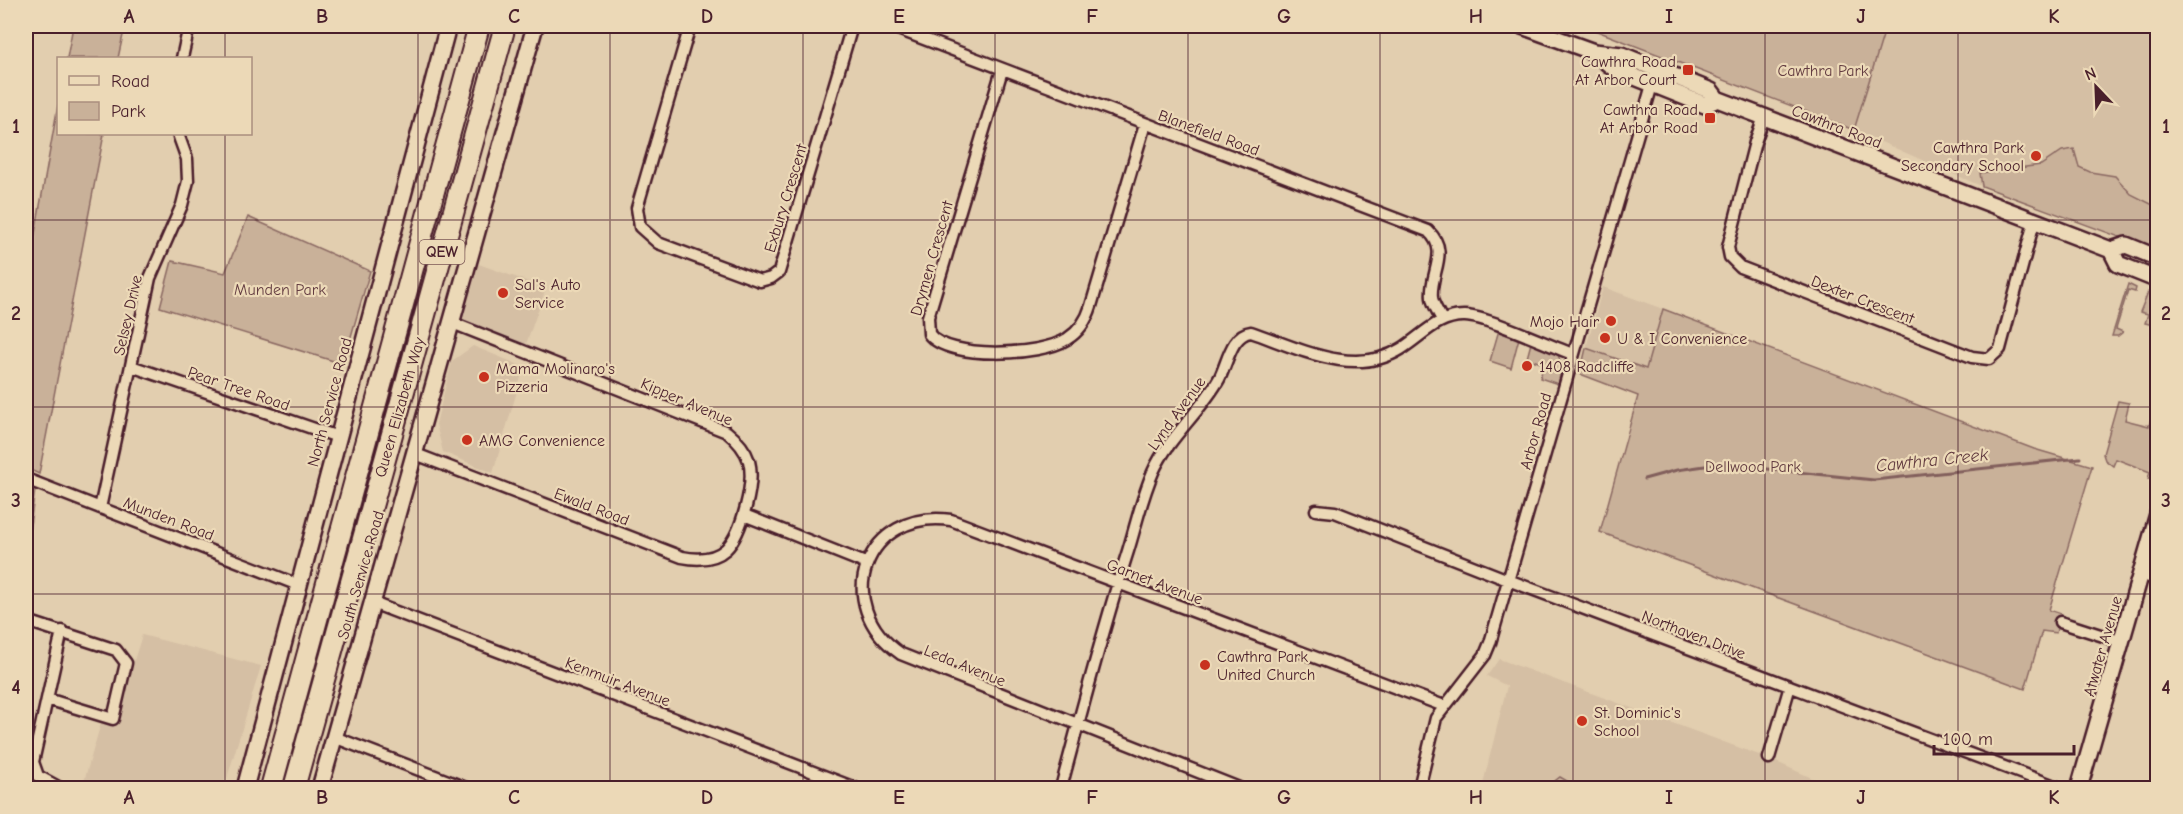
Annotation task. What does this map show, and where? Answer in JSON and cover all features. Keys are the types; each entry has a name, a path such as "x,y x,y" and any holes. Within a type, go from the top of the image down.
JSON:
{"highway":[{"name":"Queen Elizabeth Way","path":"271,789 477,26"},
{"name":"Queen Elizabeth Way","path":"294,789 506,26"}],"street":[{"path":"182,57 189,26"},
{"name":"North Service Road","path":"245,789 301,586 338,437 448,26"},
{"name":"South Service Road","path":"320,789 370,602 535,26"},
{"name":"Exbury Crescent","path":"690,26 638,208 640,227 658,243 760,281 771,278 779,272 852,26"},
{"name":"Blanefield Road","path":"890,26 1428,231 1436,238 1440,249 1432,299 1442,320"},
{"name":"Cawthra Road","path":"1522,26 1594,52 1622,55 1711,91 1717,99 2034,222 2111,250 2126,245 2157,258"},
{"name":"Cawthra Road","path":"1594,52 1615,69 1705,105 1717,99"},
{"name":"Arbor Road","path":"1419,789 1436,718 1485,655 1657,69"},
{"name":"Drymen Crescent","path":"1002,70 928,317 929,334 939,344 988,352 1026,351 1059,344 1080,328 1091,306 1145,124"},
{"name":"Dexter Crescent","path":"1764,117 1755,142 1728,247 1730,257 1740,267 1972,357 1989,359 2000,349 2034,222"},
{"name":"Selsey Drive","path":"100,508 150,278 182,205 188,181 187,159 178,135"},
{"name":"Cawthra Road","path":"2111,250 2118,264 2157,280"},
{"path":"1442,320 1466,316 1478,318 1573,354"},
{"name":"Lynd Avenue","path":"1061,789 1118,582 1153,472 1170,441 1205,401 1220,378 1233,348 1243,334 1251,333 1322,356 1360,362 1400,349 1442,320"},
{"name":"Kipper Avenue","path":"450,322 727,432 744,450 751,472 744,515"},
{"name":"Pear Tree Road","path":"131,366 338,437"},
{"name":"Ewald Road","path":"413,453 682,557 699,560 718,554 732,540 744,515"},
{"name":"Munden Road","path":"26,480 301,586"},
{"name":"Northaven Drive","path":"1316,510 1335,512 2060,789"},
{"name":"Atwater Avenue","path":"2079,789 2157,514"},
{"path":"744,515 865,563"},
{"name":"Garnet Avenue","path":"865,563 896,530 915,522 939,518 965,524 1272,643 1444,706"},
{"name":"Leda Avenue","path":"865,563 862,593 866,610 872,626 889,646 914,660 1239,789"},
{"path":"2141,574 2157,580"},
{"name":"Kenmuir Avenue","path":"370,602 855,789"},
{"path":"30,622 116,651 124,657 126,670 113,719 47,699"},
{"path":"2060,622 2122,642"},
{"path":"60,789 38,776 33,766 62,632"},
{"path":"1769,758 1791,686"},
{"path":"334,737 466,789"}],"shaded area":[{"name":"Cawthra Park Secondary School","path":"1886,26 2157,26 2157,251 1974,183 1854,130"},
{"path":"473,262 546,288 525,347 453,322"},
{"path":"1603,287 1663,309 1646,369 1586,348"},
{"path":"473,346 524,367 493,473 443,452 436,424 452,361"},
{"path":"142,635 261,666 224,788 82,788 101,723 114,724"},
{"name":"St. Dominic's School","path":"1499,659 1770,759 1834,788 1482,788 1507,686 1487,676"}],"green space":[{"path":"73,26 125,26 118,57 67,57"},
{"name":"Cawthra Park","path":"1584,26 1886,26 1854,130"},
{"path":"57,111 57,135 104,135 39,474 26,468 26,284"},
{"path":"2074,149 2079,167 2090,172 2115,176 2131,194 2157,207 2157,251 1982,186 1980,173 2041,165 2062,151"},
{"name":"Munden Park","path":"248,217 370,271 343,364 160,307 172,261 225,273"},
{"path":"2128,284 2136,288 2135,292 2128,290 2116,329 2123,332 2118,336 2112,336"},
{"path":"2148,292 2157,296 2157,317 2154,323 2157,326 2145,323 2148,314 2140,312"},
{"name":"Dellwood Park","path":"1663,309 2034,449 2092,466 2049,610 2061,614 2056,633 2042,631 2025,689 1600,532 1638,396 1580,374 1586,348 1646,369"},
{"path":"1499,330 1519,338 1511,368 1490,361"},
{"path":"1531,343 1558,354 1562,368 1558,384 1540,378 1544,364 1527,358"},
{"path":"2118,401 2129,403 2125,420 2149,426 2152,415 2156,416 2157,413 2156,478 2148,479 2150,472 2116,459 2113,466 2105,460 2103,454"},
{"path":"26,486 35,490 26,554"},
{"path":"1560,777 1579,788 1550,788 1551,784"}],"waterway":[{"name":"Cawthra Creek","path":"1644,479 1677,470 1719,464 1874,480 2080,458"}],"place":[{"name":"Cawthra Road At Arbor Court","path":"1688,70"},
{"name":"Cawthra Road At Arbor Road","path":"1710,118"},
{"name":"Cawthra Park Secondary School","path":"2036,156"},
{"name":"Sal's Auto Service","path":"503,293"},
{"name":"Mojo Hair","path":"1611,321"},
{"name":"U & I Convenience","path":"1605,338"},
{"name":"1408 Radcliffe","path":"1527,366"},
{"name":"Mama Molinaro's Pizzeria","path":"484,377"},
{"name":"AMG Convenience","path":"467,440"},
{"name":"Cawthra Park United Church","path":"1205,665"},
{"name":"St. Dominic's School","path":"1582,721"}]}
